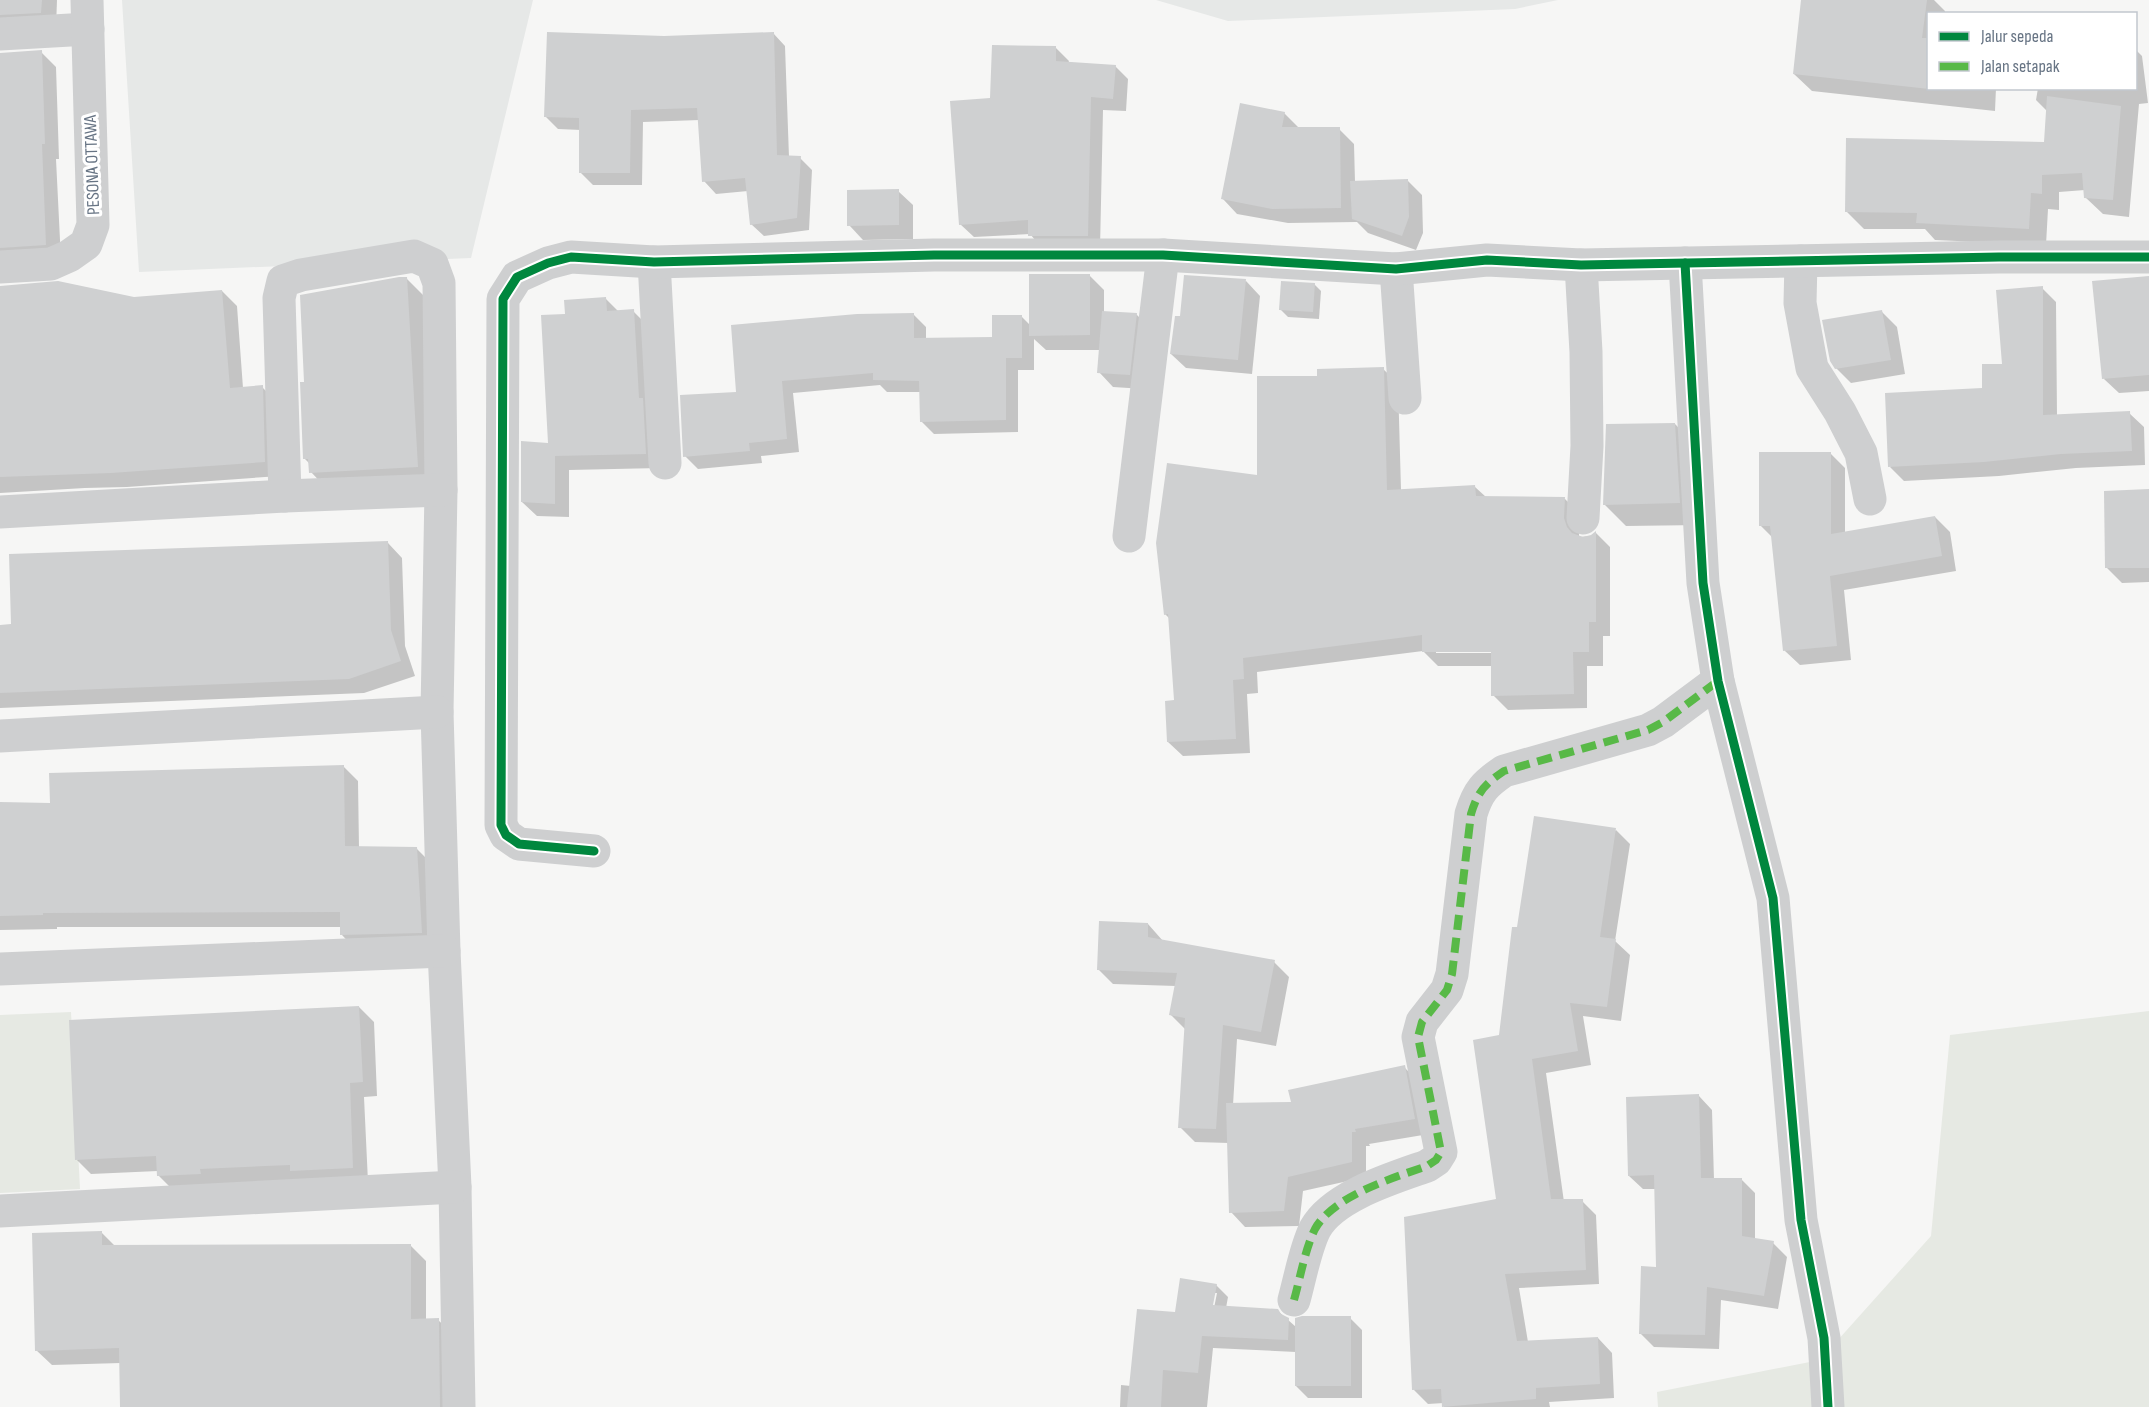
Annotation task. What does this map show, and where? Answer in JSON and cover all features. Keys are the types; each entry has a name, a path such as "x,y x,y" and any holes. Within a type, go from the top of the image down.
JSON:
{"street":[{"name":"PESONA OTTAWA","path":"0,34 87,15 93,225 86,244 51,264 0,267"},
{"path":"594,850 519,844 506,835 501,825 503,299 517,277 548,263 571,257 654,262 934,255 1163,255 1396,269 1487,260 1581,265 1999,257 2149,257"},
{"path":"1129,536 1163,255"},
{"path":"285,496 279,298 283,281 301,275 414,256 432,264 439,283 441,490 436,712 455,1187 459,1407"},
{"path":"1801,261 1800,303 1812,368 1840,412 1861,453 1870,499"},
{"path":"654,262 665,462"},
{"path":"1685,263 1703,583 1718,681 1773,898 1801,1221 1824,1338 1827,1407"},
{"path":"1581,265 1586,352 1587,446 1584,518"},
{"path":"1396,269 1405,398"},
{"path":"0,512 441,490"},
{"path":"1294,1300 1311,1238 1325,1216 1361,1191 1427,1166 1436,1160 1441,1152 1418,1037 1422,1022 1447,990 1452,974 1471,814 1476,797 1487,782 1504,771 1648,730 1664,722 1718,681"},
{"path":"0,736 436,712"},
{"path":"0,969 444,951"},
{"path":"0,1211 455,1187"}],"shaded area":[{"path":"122,0 533,0 471,258 139,272"},
{"path":"1156,0 1558,0 1515,9 1228,21"},
{"path":"2149,1011 2149,1407 1658,1407 1657,1392 1820,1360 1931,1236 1950,1035"},
{"path":"71,1012 80,1189 0,1193 0,1015"}],"building":[{"path":"0,0 42,0 41,13 0,15"},
{"path":"1801,0 1927,0 1922,38 1927,38 1927,89 1793,74"},
{"path":"547,32 664,36 774,32 777,155 801,156 797,218 750,225 745,178 702,182 697,108 631,110 630,173 579,173 579,118 544,117"},
{"path":"992,45 1056,46 1056,61 1116,65 1113,99 1091,97 1088,236 1028,236 1028,220 959,225 950,101 990,98"},
{"path":"42,50 45,144 42,144 46,245 0,248 0,53"},
{"path":"2047,96 2121,106 2113,200 2084,198 2082,173 2042,175 2042,194 2031,193 2029,229 1916,223 1917,213 1845,212 1846,138 2044,142"},
{"path":"1240,103 1285,112 1282,127 1340,127 1341,208 1272,209 1221,199"},
{"path":"1408,179 1409,217 1402,236 1352,219 1350,181"},
{"path":"899,189 899,225 847,226 847,190"},
{"path":"1029,274 1090,274 1090,335 1029,336"},
{"path":"1184,275 1246,279 1238,360 1170,354 1175,316 1180,316"},
{"path":"2149,276 2149,375 2102,379 2092,281"},
{"path":"407,277 418,467 309,473 308,459 303,459 300,382 304,382 300,295"},
{"path":"58,281 134,297 222,290 230,388 263,385 265,462 111,473 0,477 0,286"},
{"path":"1281,281 1315,283 1313,312 1279,310"},
{"path":"2043,286 2043,415 2130,411 2132,451 1888,467 1885,393 1982,388 1982,364 2002,364 1996,290"},
{"path":"606,297 607,311 634,309 639,398 643,398 646,454 555,456 555,504 521,502 521,441 548,443 541,315 565,314 564,300"},
{"path":"1882,310 1891,360 1835,369 1830,361 1822,320"},
{"path":"1102,311 1137,313 1130,375 1097,373"},
{"path":"914,313 914,338 992,337 992,315 1022,315 1022,358 1006,358 1006,420 920,422 919,381 873,380 873,373 782,381 787,439 749,443 750,451 683,457 680,395 736,392 731,325 857,314"},
{"path":"1384,367 1387,490 1475,485 1476,496 1565,497 1564,518 1572,533 1583,537 1596,531 1596,622 1589,622 1589,652 1573,652 1574,694 1491,696 1491,652 1422,652 1422,635 1243,658 1244,679 1233,680 1236,739 1167,742 1165,701 1174,700 1168,614 1164,615 1156,543 1167,463 1257,475 1257,376 1317,376 1317,369"},
{"path":"1675,423 1680,503 1603,505 1606,424"},
{"path":"1759,452 1831,452 1831,534 1935,516 1942,556 1830,576 1837,646 1783,651 1770,526 1759,526"},
{"path":"2149,489 2149,568 2105,568 2104,491"},
{"path":"388,541 391,630 401,661 349,679 0,693 0,625 11,624 9,554"},
{"path":"344,765 345,846 417,847 422,933 340,935 340,912 43,913 43,915 0,916 0,802 50,803 49,773"},
{"path":"1534,816 1616,828 1600,937 1616,939 1607,1007 1570,1003 1578,1051 1532,1059 1551,1199 1583,1199 1586,1270 1505,1274 1517,1341 1598,1337 1600,1384 1536,1388 1536,1399 1442,1407 1441,1389 1412,1390 1404,1217 1496,1199 1473,1040 1499,1035 1512,927 1517,927"},
{"path":"1099,921 1148,923 1148,937 1275,960 1261,1032 1223,1025 1216,1129 1178,1128 1185,1018 1169,1015 1177,973 1097,970"},
{"path":"359,1006 363,1082 350,1083 353,1168 290,1171 290,1165 200,1169 201,1174 157,1176 156,1156 75,1160 69,1020"},
{"path":"1405,1065 1415,1119 1355,1129 1356,1132 1352,1132 1352,1162 1288,1177 1284,1211 1229,1213 1226,1103 1291,1102 1288,1090"},
{"path":"1699,1094 1701,1178 1742,1178 1742,1236 1774,1241 1764,1296 1707,1287 1705,1335 1639,1334 1641,1266 1656,1267 1654,1175 1628,1176 1626,1097"},
{"path":"102,1231 102,1245 411,1244 411,1319 439,1318 440,1407 120,1407 119,1348 35,1351 32,1233"},
{"path":"1180,1278 1217,1284 1213,1305 1278,1309 1281,1314 1289,1318 1288,1340 1202,1336 1198,1373 1163,1370 1161,1407 1127,1407 1137,1309 1175,1312"},
{"path":"1351,1316 1351,1386 1295,1386 1295,1318"}],"marked path":[{"path":"1294,1300 1308,1246 1315,1229 1324,1217 1335,1207 1365,1190 1427,1166 1436,1160 1441,1152 1418,1037 1422,1022 1447,990 1452,974 1471,814 1476,799 1487,784 1504,771 1648,730 1663,722 1718,681"}],"cycle path":[{"path":"594,851 519,844 506,835 501,825 503,299 517,277 548,263 571,257 654,262 934,255 1163,255 1396,269 1487,260 1581,265 1999,257 2149,257"},
{"path":"1685,263 1703,583 1718,681 1773,898 1801,1220 1824,1338 1828,1407"}]}
